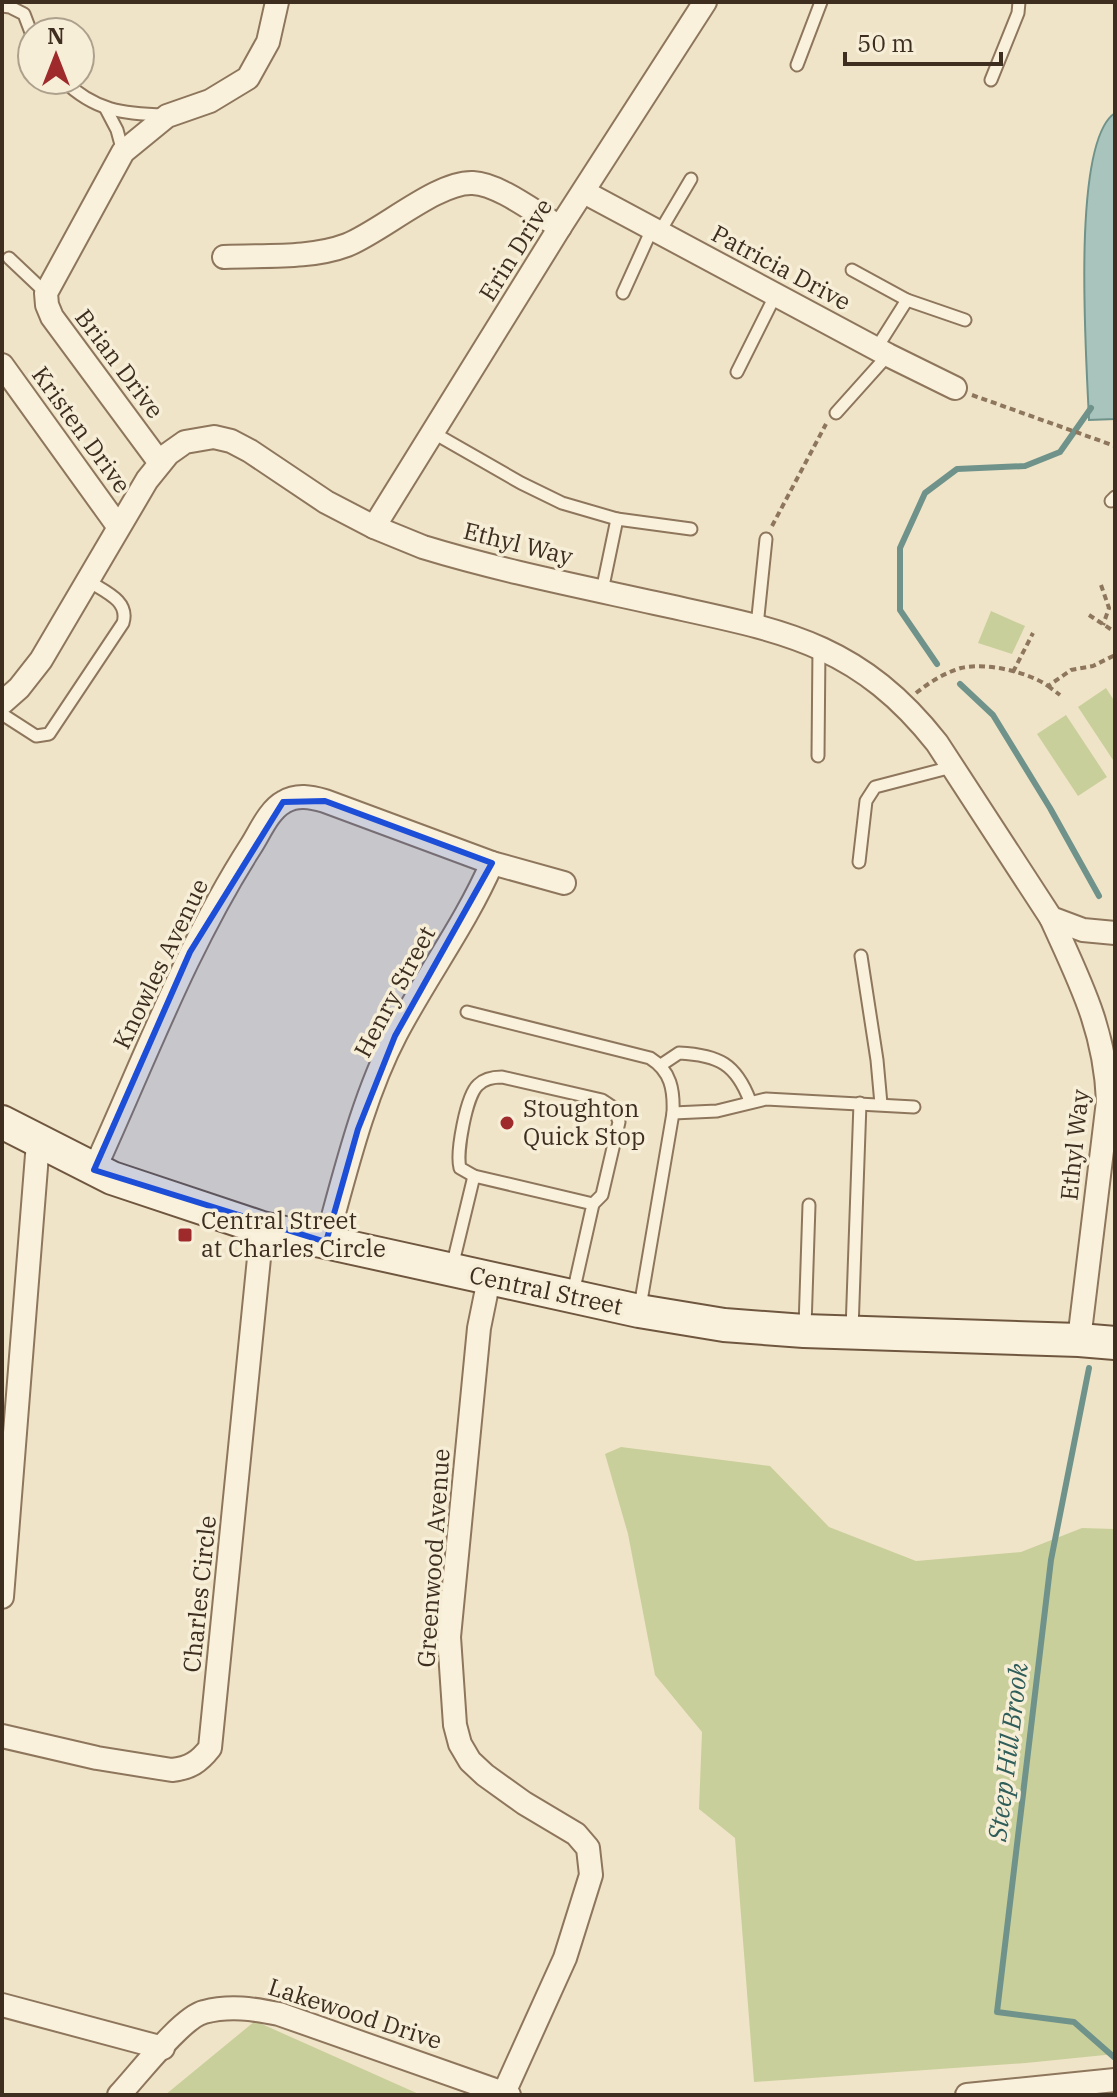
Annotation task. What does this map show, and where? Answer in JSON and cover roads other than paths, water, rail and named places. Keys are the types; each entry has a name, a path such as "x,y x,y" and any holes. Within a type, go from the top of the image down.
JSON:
{"main road":[{"name":"Central Street","path":"2,1122 94,1170 146,1191 262,1228 639,1311 724,1325 804,1331 1115,1343"}],"street":[{"name":"Brian Drive","path":"160,463 52,317 46,293 123,152 167,116 210,101 248,78 268,42 277,2"},
{"name":"Erin Drive","path":"374,527 560,227 705,2"},
{"path":"224,257 336,248 378,230 437,193 470,182 485,184 560,227"},
{"name":"Patricia Drive","path":"584,192 955,388"},
{"name":"Kristen Drive","path":"2,365 118,526"},
{"name":"Ethyl Way","path":"2,703 19,688 41,660 118,526 160,463 185,442 203,437 222,437 250,451 326,502 374,527 441,552 757,626 819,647 869,676 903,703 937,743 1051,918 1091,1010 1103,1046 1108,1101 1079,1340"},
{"name":"Knowles Avenue","path":"94,1170 190,952 214,906 273,811 283,802 295,797 309,797 334,804 492,863"},
{"path":"492,863 564,883"},
{"name":"Henry Street","path":"326,1242 358,1129 395,1036 478,896 492,863"},
{"path":"1051,918 1083,930 1115,933"},
{"path":"2,1597 38,1142"},
{"name":"Charles Circle","path":"2,1736 97,1758 172,1770 200,1761 210,1748 262,1228"},
{"name":"Greenwood Avenue","path":"489,1279 479,1328 449,1637 455,1725 460,1744 470,1761 524,1803 576,1834 588,1848 591,1861 591,1875 565,1958 505,2094"},
{"path":"2,2005 163,2048"},
{"name":"Lakewood Drive","path":"119,2095 187,2021 203,2012 243,2007 279,2014 490,2086 505,2094"},
{"path":"967,2095 1115,2080"}],"lane":[{"path":"797,65 821,2"},
{"path":"991,80 1018,13 1019,2"},
{"path":"2,6 25,16"},
{"name":"Brian Drive","path":"83,96 106,109 167,116"},
{"path":"106,109 117,130 123,152"},
{"path":"623,293 656,231 691,179"},
{"name":"Brian Drive","path":"9,258 46,293"},
{"path":"852,270 907,300 965,320"},
{"path":"737,372 776,294"},
{"path":"836,413 882,352 907,300"},
{"path":"432,432 562,503 617,519 691,529"},
{"path":"602,591 617,519"},
{"path":"757,626 766,539"},
{"path":"2,714 36,736 49,734 123,623 122,605 87,580"},
{"path":"818,756 819,647"},
{"path":"859,862 866,801 875,787 952,767"},
{"path":"861,956 881,1104"},
{"path":"467,1012 637,1054 661,1065 672,1086 673,1113 639,1311"},
{"path":"661,1065 679,1053 723,1062 738,1074 750,1101"},
{"path":"572,1297 593,1204 602,1195 619,1122 618,1114 609,1103 502,1077 479,1084 473,1093 458,1154 460,1168 474,1176 593,1204"},
{"path":"673,1113 717,1111 766,1099 914,1107"},
{"path":"852,1334 860,1103"},
{"path":"451,1271 474,1176"},
{"path":"804,1331 809,1205"}],"water":[{"path":"1115,113 1115,419 1089,420 1084,306 1086,208 1092,165 1101,132"}],"waterway":[{"name":"Steep Hill Brook","path":"937,664 900,610 900,548 925,493 957,469 1025,466 1060,452 1091,408"},
{"name":"Steep Hill Brook","path":"960,684 993,715 1099,896"},
{"name":"Steep Hill Brook","path":"1089,1368 1051,1560 997,2012 1074,2022 1115,2058"}],"place":[{"name":"Stoughton Quick Stop","path":"507,1123"},
{"name":"Central Street at Charles Circle","path":"185,1235"}]}
